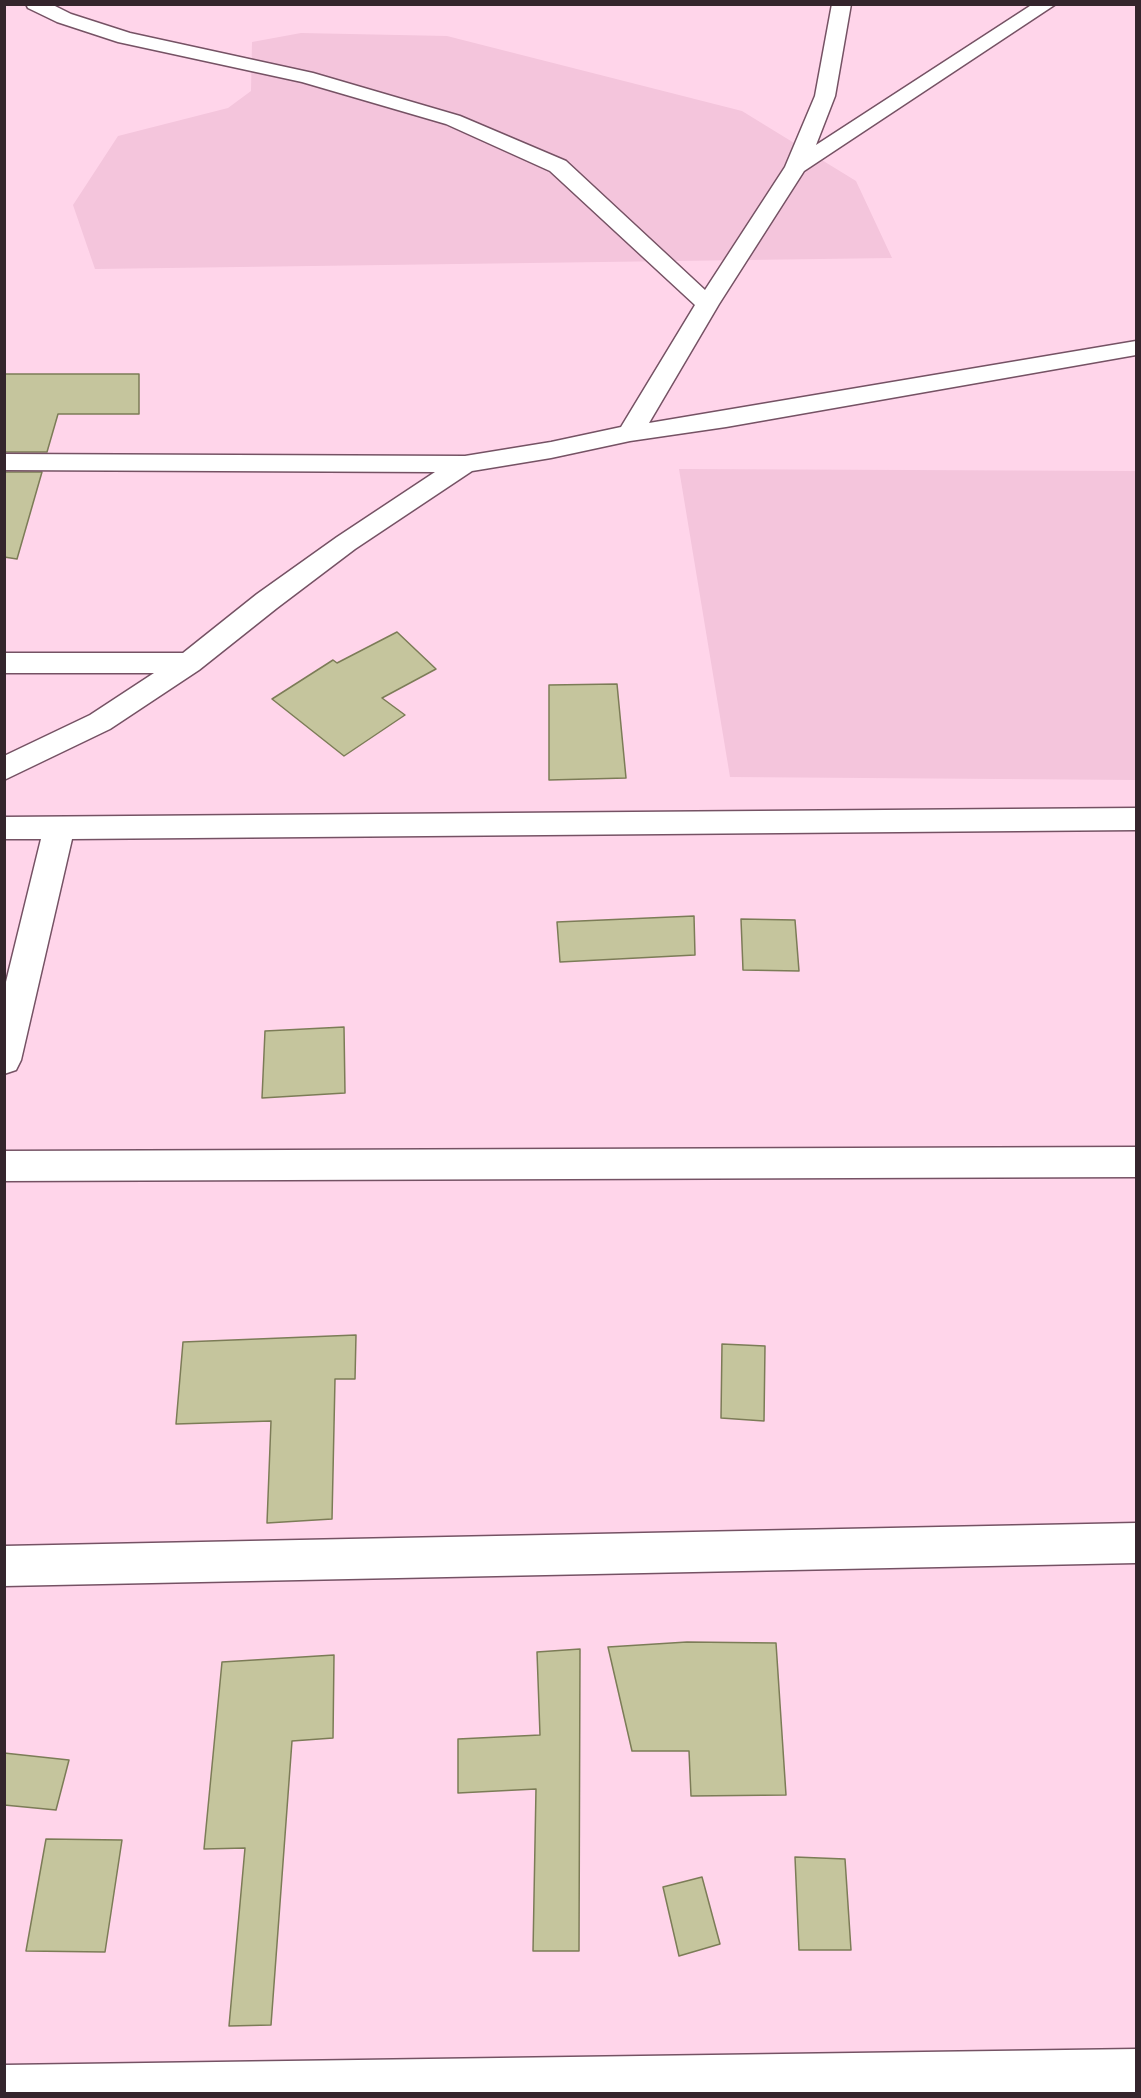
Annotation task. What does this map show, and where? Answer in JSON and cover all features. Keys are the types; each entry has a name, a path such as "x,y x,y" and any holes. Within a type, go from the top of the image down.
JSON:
{"street":[{"path":"35,4 64,18 125,38 306,77 453,120 558,166 707,304"},
{"path":"630,433 707,304 796,167 825,96 842,4"},
{"path":"796,167 1047,4"},
{"path":"4,462 465,464 551,450 630,433 726,419 1137,348"},
{"path":"4,770 100,722 189,663 345,543 465,464"},
{"path":"4,663 189,663"},
{"path":"4,828 1137,819"},
{"path":"4,1060 59,828"},
{"path":"4,1166 1137,1162"},
{"path":"4,1566 1137,1543"},
{"path":"4,2088 310,2089 1137,2072"}],"shaded area":[{"path":"301,33 447,36 742,111 856,181 892,258 95,269 73,205 118,136 228,108 251,91 252,42"},
{"path":"679,469 1136,471 1136,780 730,777"}],"building":[{"path":"4,374 139,374 139,414 58,414 47,452 4,452"},
{"path":"4,472 42,472 17,559 4,557"},
{"path":"397,632 436,669 382,698 405,715 344,756 272,699 333,660 337,663"},
{"path":"617,684 626,778 549,780 549,685"},
{"path":"694,916 695,955 560,962 557,922"},
{"path":"741,919 795,920 799,971 743,970"},
{"path":"344,1027 345,1093 262,1098 265,1031"},
{"path":"356,1335 355,1379 335,1379 332,1519 267,1523 271,1421 176,1424 183,1342"},
{"path":"722,1344 765,1346 764,1421 721,1418"},
{"path":"687,1642 776,1643 786,1795 691,1796 689,1751 632,1751 608,1647"},
{"path":"580,1649 579,1951 533,1951 536,1789 458,1793 458,1739 540,1735 537,1652"},
{"path":"334,1655 333,1738 292,1741 271,2025 229,2026 245,1848 204,1849 222,1662"},
{"path":"4,1753 69,1760 56,1810 4,1805"},
{"path":"46,1839 122,1840 105,1952 26,1951"},
{"path":"795,1857 845,1859 851,1950 799,1950"},
{"path":"702,1877 720,1944 679,1956 663,1887"}]}
